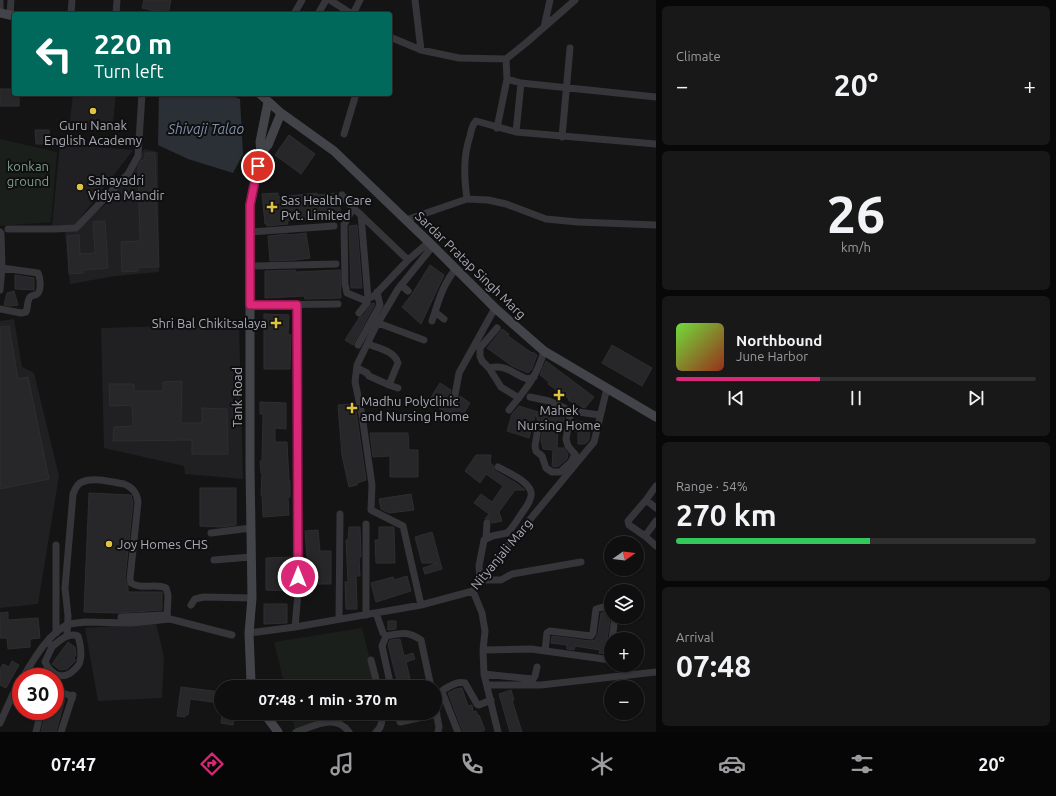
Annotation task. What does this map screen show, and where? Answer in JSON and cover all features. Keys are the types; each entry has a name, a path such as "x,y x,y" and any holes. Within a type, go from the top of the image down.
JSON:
{"street":[{"path":"0,0 0,13 12,16 11,0"},
{"path":"71,12 72,0"},
{"path":"116,12 118,0"},
{"path":"295,12 302,0"},
{"path":"319,12 326,0"},
{"path":"330,0 342,3 350,12"},
{"path":"353,12 360,0"},
{"path":"415,0 421,50"},
{"path":"544,28 550,0"},
{"path":"392,38 421,50 459,58 506,59 575,0"},
{"path":"562,137 570,48"},
{"path":"497,128 507,79 506,59"},
{"path":"507,79 521,83 656,97"},
{"path":"516,132 521,83"},
{"path":"8,229 76,228 128,174 138,156 142,96"},
{"name":"Sardar Pratap Singh Marg","path":"262,96 281,113 334,151 495,308 544,351 656,417"},
{"path":"344,134 355,96"},
{"path":"261,153 260,142 268,102"},
{"name":"Tank Road","path":"250,680 249,633 252,598 250,205 261,153 268,145 281,113"},
{"path":"466,199 464,162 467,142 473,124 476,122 516,132 656,144"},
{"path":"342,196 408,260"},
{"path":"406,220 466,199 488,200 506,204 546,219 578,222 656,225"},
{"path":"353,208 344,225 345,284 347,293 352,296 364,300 374,296 408,260 431,244"},
{"path":"359,313 367,303 368,298 361,215"},
{"path":"249,232 334,226"},
{"path":"0,232 2,268 0,290"},
{"path":"421,605 403,526 370,510 372,485 362,415 355,382 357,368 378,323 407,285 431,244"},
{"path":"250,266 336,264"},
{"path":"0,309 26,312 28,299 40,292 40,276 38,273 2,268"},
{"path":"432,321 444,286 449,276 456,269"},
{"path":"358,345 380,305 377,292"},
{"path":"250,305 338,304"},
{"path":"295,627 298,593 297,305"},
{"path":"455,395 459,373 495,308"},
{"path":"435,312 444,319"},
{"path":"378,323 424,340"},
{"path":"497,328 480,348 480,356 501,387 519,398"},
{"path":"368,344 394,355 397,360 398,363 389,385"},
{"path":"509,410 534,378 544,351"},
{"path":"489,368 497,366 506,367 527,379 534,378"},
{"path":"357,368 367,373 369,376 398,388"},
{"name":"Nityanjali Marg","path":"249,633 295,627 421,605 473,591 480,580 577,457 594,442 607,388"},
{"path":"530,397 549,401 571,411 600,415"},
{"path":"538,428 534,446 536,451 542,456 546,468 552,472 560,472 577,457 568,446 566,439 571,411"},
{"path":"498,467 525,483 532,492 529,503 507,534 492,536 484,540 482,543 479,566 480,580 501,580 512,574 581,562"},
{"path":"67,636 65,588 73,494 75,488 81,482 91,480 124,484 138,495 130,579 131,583 135,586 161,586 166,588 168,594 167,617"},
{"path":"656,486 628,521 629,525 656,546"},
{"path":"646,500 656,508"},
{"path":"339,619 340,514"},
{"path":"645,536 656,520"},
{"path":"486,539 487,523"},
{"path":"366,524 366,615"},
{"path":"211,533 251,528"},
{"path":"49,646 67,636 73,634 78,636 80,662 70,675 58,676 47,666 56,545"},
{"path":"214,560 251,556"},
{"path":"473,591 482,613 484,632 484,674 498,732"},
{"path":"191,605 195,600 204,597 252,598"},
{"path":"545,651 547,633 550,631 591,636 593,633 596,609 604,607"},
{"path":"376,613 383,633"},
{"path":"121,617 167,617 232,635"},
{"path":"31,668 67,625 85,622 131,623 167,617"},
{"path":"389,680 382,646 386,636 402,633 411,634 421,640 430,680"},
{"path":"483,650 531,649 604,659"},
{"path":"371,660 376,680"},
{"path":"484,674 532,679 536,676 537,668"},
{"path":"487,685 540,685 656,672"},
{"path":"458,732 443,695 443,690 462,682 465,683 477,704 479,705 491,700"},
{"path":"61,732 73,697 64,693"},
{"path":"1,719 12,696"},
{"path":"36,732 39,720"},
{"path":"269,720 278,732"},
{"path":"376,732 379,730 382,720"},
{"path":"399,720 400,722 412,720"},
{"path":"438,720 438,732"},
{"path":"296,732 330,721 339,723 350,732"}],"shaded area":[{"name":"Guru Nanak English Academy","path":"73,96 116,96 112,132 69,129"},
{"name":"Sahayadri Vidya Mandir","path":"60,144 133,150 75,225 52,226"},
{"path":"144,149 158,152 159,272 115,276 70,284 65,232 76,230 109,201 128,177"},
{"path":"14,319 22,367 34,373 59,476 38,604 0,608 0,321"},
{"path":"239,324 243,479 185,474 184,466 104,448 101,328"},
{"path":"156,623 164,657 162,698 98,701 85,628"}],"green space":[{"name":"konkan ground","path":"0,139 57,152 51,222 0,226"},
{"path":"362,628 375,680 283,680 274,642"},
{"path":"293,720 332,720 295,729"}],"water":[{"name":"Shivaji Talao","path":"159,96 232,96 240,99 243,154 233,173 188,159 158,145"}],"building":[{"path":"144,0 171,0 168,12 159,12 142,8"},
{"path":"0,89 12,89 12,96 19,96 19,106 0,106"},
{"path":"35,130 49,130 50,144 36,144"},
{"path":"289,135 315,154 301,174 275,155"},
{"path":"145,153 155,153 159,267 138,267 138,271 122,272 121,242 140,241 138,166 142,160 145,160"},
{"path":"278,193 278,197 317,193 317,195 337,193 341,217 287,221 288,224 267,226 267,224 265,224 262,194"},
{"path":"105,221 108,268 83,270 83,273 69,274 67,236 79,235 80,254 95,253 93,222"},
{"path":"357,225 362,288 351,288 349,226"},
{"path":"306,233 310,258 270,261 268,236"},
{"path":"430,265 444,275 421,324 402,307"},
{"path":"295,270 296,272 340,270 341,298 305,299 304,296 265,298 265,271"},
{"path":"15,275 34,278 34,290 15,289"},
{"path":"14,291 18,305 4,305 7,293"},
{"path":"372,303 375,304 353,345 345,340 359,318 363,316"},
{"path":"264,314 289,315 288,334 291,335 290,369 264,369"},
{"path":"9,326 18,379 28,377 49,479 0,489 0,327"},
{"path":"502,329 509,334 508,336 537,355 532,369 528,373 512,366 487,348"},
{"path":"612,345 652,368 642,386 602,363"},
{"path":"546,361 594,397 585,408 568,400 569,399 548,384 549,382 540,375"},
{"path":"182,381 181,423 202,423 202,408 227,409 228,454 192,454 192,440 113,441 114,427 133,426 132,405 110,406 109,384 134,384 134,391 163,391 163,382"},
{"path":"440,383 451,390 450,396 452,399 457,400 460,396 470,403 460,420 439,408 441,406 430,399"},
{"path":"260,402 286,403 286,429 275,428 275,442 287,442 290,481 290,497 288,497 289,515 263,517 261,495 262,473 260,461 262,461 263,414 260,414"},
{"path":"355,404 366,480 349,487 342,455 338,405"},
{"path":"519,406 545,414 545,411 560,412 565,414 562,430 558,430 557,448 564,448 568,454 567,459 559,466 552,466 553,450 543,449 541,440 543,427 538,423 536,413 529,438 507,431 512,414"},
{"path":"574,421 590,422 589,440 585,444 578,444 578,431 572,431"},
{"path":"370,433 408,433 409,450 418,450 418,477 390,477 390,456 373,457"},
{"path":"476,455 491,455 490,463 493,465 494,470 525,490 515,490 499,512 502,521 492,523 489,519 485,519 489,514 474,503 481,494 492,502 503,486 486,474 480,483 465,471"},
{"path":"200,488 236,488 236,525 222,527 200,526"},
{"name":"Joy Homes CHS","path":"89,493 131,495 133,502 125,579 128,592 162,592 162,610 118,613 84,612"},
{"path":"411,494 414,510 389,513 381,509 379,499"},
{"path":"349,527 360,527 360,576 356,576 357,609 346,609 345,582 348,582 346,540 348,540"},
{"path":"379,527 394,527 395,563 376,563 375,540 379,540"},
{"path":"318,530 320,551 331,551 331,584 307,584 308,570 305,531"},
{"path":"432,532 442,569 425,574 423,568 438,563 422,563 415,537"},
{"path":"292,557 293,591 266,590 266,558"},
{"path":"407,576 411,591 376,602 371,583 393,577 394,580"},
{"path":"264,604 287,604 287,623 264,624"},
{"path":"8,612 8,620 38,618 40,638 30,639 30,647 8,649 7,638 0,638 0,613"},
{"path":"604,612 604,624 609,624 608,632 604,632 604,653 599,653 600,650 575,646 574,650 567,649 567,645 551,643 552,636 590,641 595,640 598,634 601,613"},
{"path":"388,621 396,621 396,629 388,630"},
{"path":"400,639 404,656 413,653 415,659 406,662 410,680 397,680 388,644 390,640"},
{"path":"68,642 75,647 75,661 67,669 57,668 52,664"},
{"path":"12,661 19,665 17,668 12,668 12,677 6,688 0,685 0,669 3,664 9,667"},
{"path":"181,687 214,691 214,702 190,699 188,715 185,715 185,717 177,716"},
{"path":"462,688 468,706 472,705 473,712 476,711 478,716 479,715 485,730 481,732 463,732 448,693"},
{"path":"511,690 514,700 512,700 522,732 510,732 499,694"},
{"path":"44,720 59,720 56,732 41,732"},
{"path":"221,720 234,720 233,725 221,723"}],"place":[{"name":"Guru Nanak English Academy","path":"93,111"},
{"name":"Sahayadri Vidya Mandir","path":"80,187"},
{"name":"Sas Health Care Pvt. Limited","path":"272,207"},
{"name":"Shri Bal Chikitsalaya","path":"276,323"},
{"name":"Mahek Nursing Home","path":"559,395"},
{"name":"Madhu Polyclinic and Nursing Home","path":"352,408"},
{"name":"Joy Homes CHS","path":"109,544"}],"route":[{"path":"258,166 250,205 250,305 297,305 298,577"}]}
